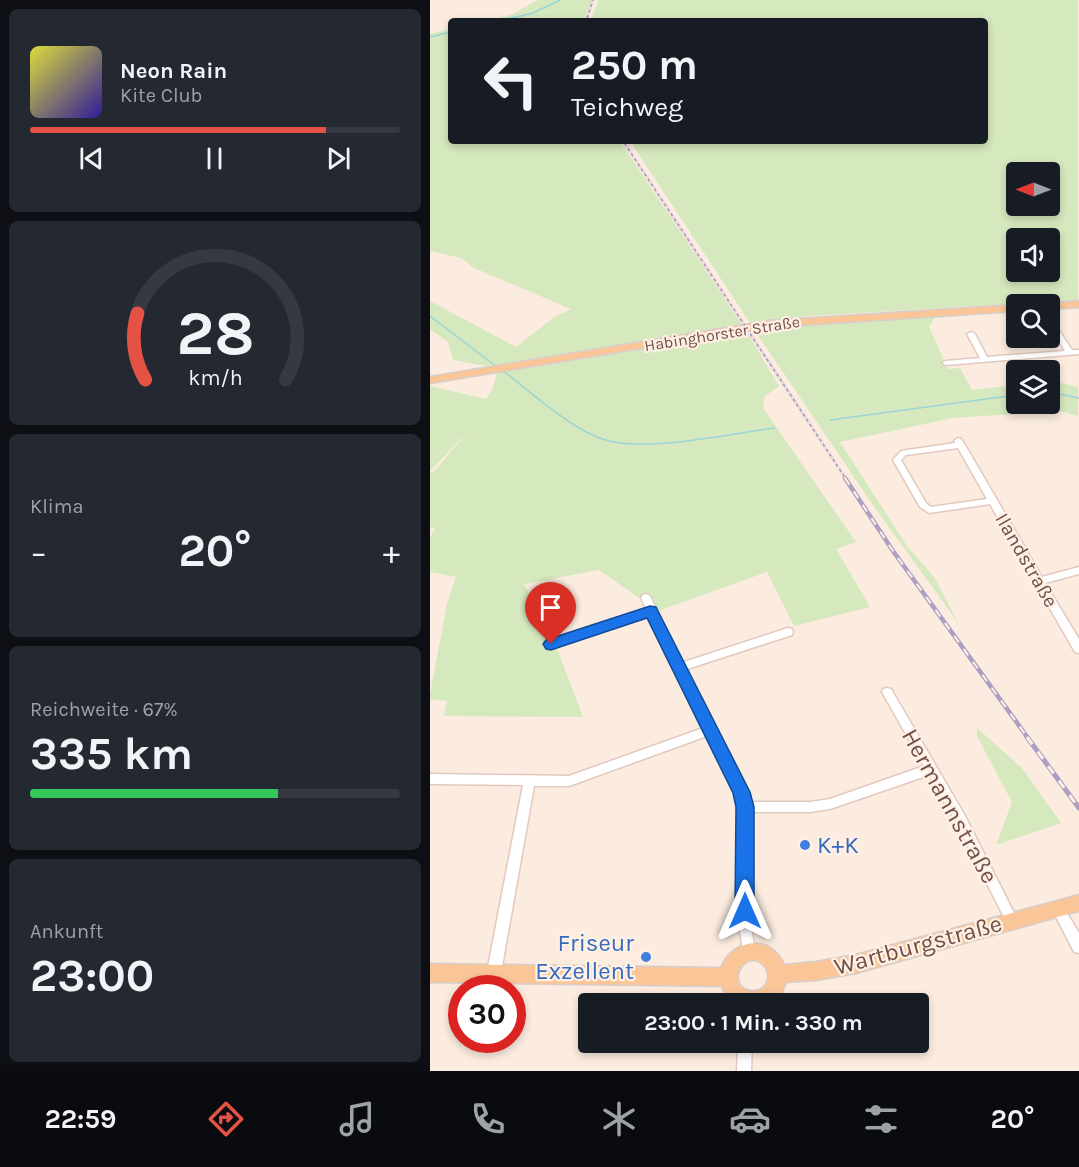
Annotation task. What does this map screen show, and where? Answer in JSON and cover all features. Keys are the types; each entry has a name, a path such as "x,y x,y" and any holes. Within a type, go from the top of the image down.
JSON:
{"main road":[{"path":"1060,305 1078,304"},
{"name":"Habinghorster Straße","path":"430,380 768,324 1006,309"},
{"name":"Wartburgstraße","path":"778,974 816,971 856,964 925,947 1078,903"},
{"path":"736,993 729,977 731,967 736,958 749,951 761,952 770,958 778,974 775,988 771,993"},
{"path":"430,973 566,972 641,978 729,977"}],"street":[{"path":"971,334 984,359"},
{"path":"1060,334 1074,352"},
{"path":"946,363 1074,352"},
{"name":"Ilandstraße","path":"994,501 929,510 923,505 897,460 904,453 960,443 994,501 1039,581 1074,630 1078,649"},
{"path":"1039,581 1078,570"},
{"path":"646,598 678,668 742,792 745,807 745,927 749,951"},
{"path":"551,644 650,611"},
{"path":"678,668 788,632"},
{"name":"Hermannstraße","path":"887,692 961,820 1012,921"},
{"path":"430,779 569,782 710,730"},
{"path":"745,807 789,808 830,804 931,770"},
{"path":"494,972 529,781"},
{"path":"1058,909 1078,947"},
{"path":"744,1071 745,1053"}],"green space":[{"path":"537,0 592,0 584,18 499,18 511,15"},
{"path":"598,0 1078,0 1078,300 1060,301 1060,294 1006,294 1006,304 809,316 750,323 632,144 988,144 988,18 592,18"},
{"path":"448,30 448,144 622,144 742,325 486,366 453,360 448,342 430,329 430,301 516,347 553,318 571,309 474,268 461,258 430,251 430,34"},
{"path":"1006,312 935,318 929,327 948,369 960,368 972,390 1006,386 1006,414 1014,414 953,418 840,442 907,546 934,577 959,624 875,508 755,331 807,324"},
{"path":"747,332 779,386 764,397 763,408 856,542 836,549 870,607 794,626 767,572 658,611 599,570 524,584 553,638 583,717 444,716 447,701 430,699 430,695 447,603 456,577 430,572 430,538 435,528 430,527 430,472 433,473 468,431 430,471 430,386 486,399 492,391 497,373"},
{"path":"1060,383 1078,387 1078,416 1060,411"},
{"path":"977,728 1022,768 1061,823 996,845 1012,802 977,736"}],"waterway":[{"path":"512,18 533,13 560,0"},
{"path":"430,37 448,33"},
{"path":"430,316 497,367"},
{"path":"502,370 570,422 600,438 614,442 672,443 774,428"},
{"path":"1060,394 1079,398"},
{"path":"830,420 1006,396"}],"railway":[{"path":"587,18 593,0"},
{"path":"625,144 846,479"},
{"path":"845,478 893,551 1028,738"},
{"path":"1027,737 1079,808"}],"place":[{"name":"K+K","path":"805,845"},
{"name":"Friseur Exzellent","path":"646,957"}],"route":[{"path":"551,644 650,611 742,792 745,807 745,911"}]}
